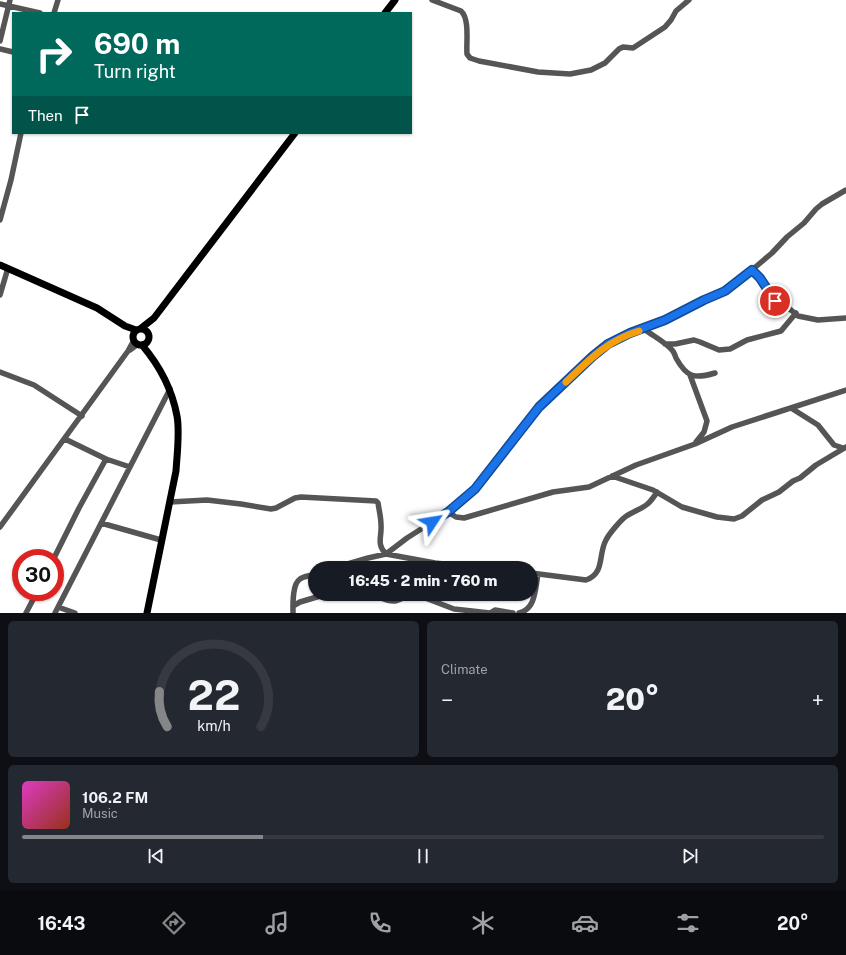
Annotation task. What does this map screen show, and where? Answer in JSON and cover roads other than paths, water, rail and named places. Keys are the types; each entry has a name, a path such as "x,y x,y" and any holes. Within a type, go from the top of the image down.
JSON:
{"main road":[{"path":"387,11 395,0"},
{"path":"140,337 294,134"},
{"path":"0,264 97,308 140,337 170,389 177,417 178,450 170,502 147,613"}],"street":[{"path":"0,41 10,0"},
{"path":"54,12 58,0"},
{"path":"387,11 391,0"},
{"path":"432,0 461,11 464,14 466,23 467,54 470,58 538,72 570,74 591,70 606,63 619,49 624,47 633,48 665,27 676,11 689,0"},
{"path":"0,4 35,12"},
{"path":"0,49 12,52"},
{"path":"0,220 11,180 21,134"},
{"path":"386,554 407,538 448,512 475,489 539,407 593,356 608,344 725,291 779,246 787,236 804,223 816,209 846,190"},
{"path":"0,295 8,268"},
{"path":"752,270 760,278 775,301 792,310 798,316 818,320 846,318"},
{"path":"665,344 675,344 694,340 719,350 730,349 747,340 781,331 796,313"},
{"path":"644,329 673,351 680,364 690,375 707,421 704,432 695,444"},
{"path":"0,527 128,351 140,337"},
{"path":"0,372 34,385 82,416"},
{"path":"690,375 694,376 715,373"},
{"path":"55,613 170,389"},
{"path":"448,512 464,518 553,492 589,487 636,465 695,444 733,427 846,390"},
{"path":"791,408 818,425 834,445 845,448"},
{"path":"65,439 106,459 130,467"},
{"path":"612,476 657,492 682,507 721,518 734,519 738,518 762,500 779,492 792,481 800,478 816,465 845,448"},
{"path":"58,549 106,459"},
{"path":"538,574 586,580 592,578 599,567 602,550 606,540 627,515 645,507 657,492"},
{"path":"170,502 207,500 276,508 295,498 301,497 376,501 378,502 381,526 380,546 386,554"},
{"path":"101,523 162,540"},
{"path":"358,561 386,554 424,561"},
{"path":"293,613 294,591 300,579 308,576"},
{"path":"293,606 308,600"},
{"path":"26,613 32,601"},
{"path":"433,601 454,609 490,613 495,610 513,613"},
{"path":"518,613 527,609 532,601"},
{"path":"58,607 75,613"}]}
